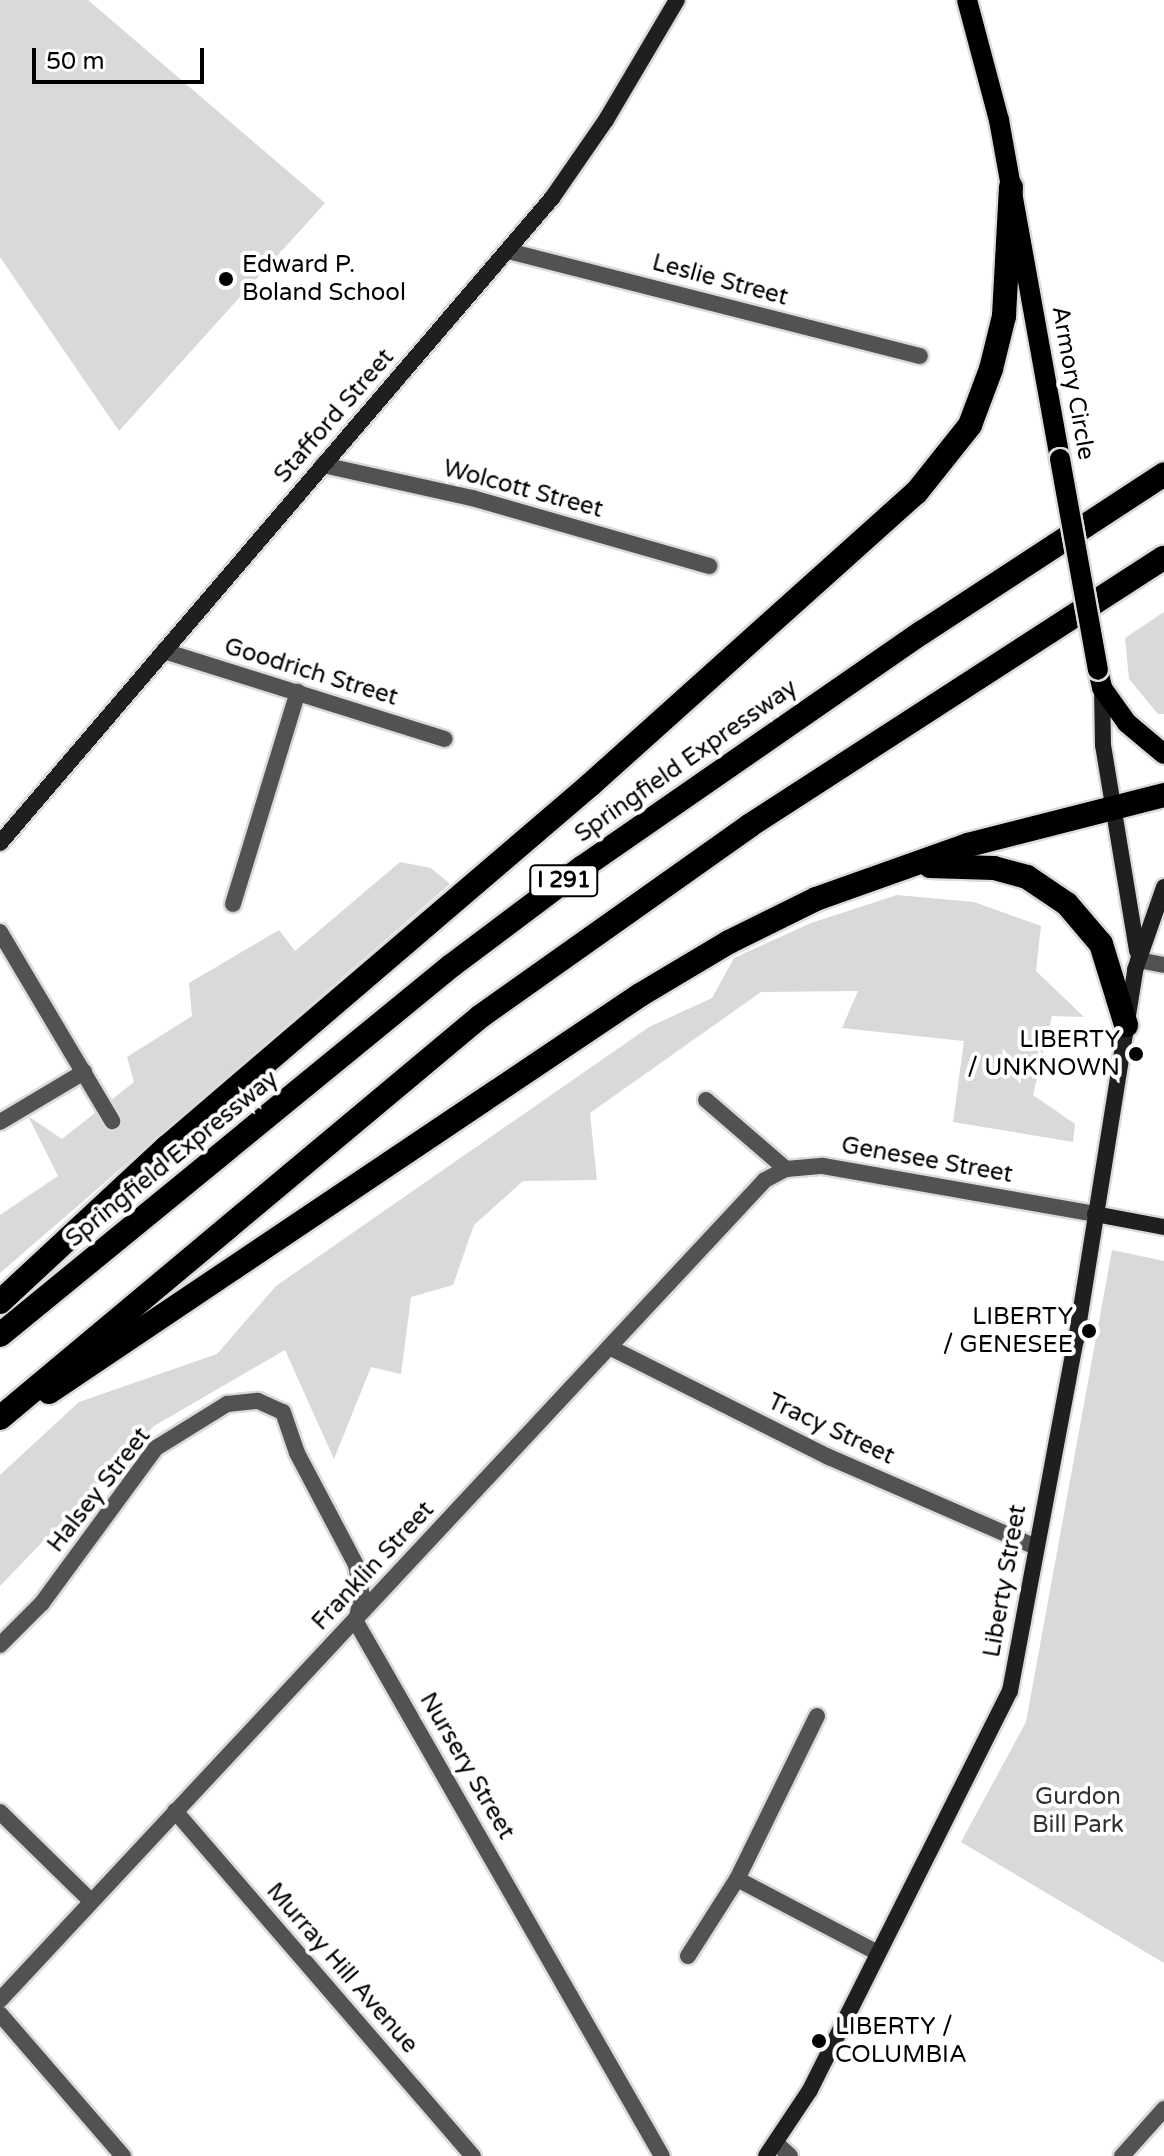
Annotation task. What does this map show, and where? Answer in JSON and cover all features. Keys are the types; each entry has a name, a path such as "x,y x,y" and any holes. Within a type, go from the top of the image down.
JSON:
{"highway":[{"path":"0,1302 167,1147 590,785 916,493 970,425 991,369 1004,316 1011,187"},
{"name":"Springfield Expressway","path":"0,1335 451,966 583,867 900,648 1164,474"},
{"name":"I 291","path":"0,1421 481,1016 749,826 1164,558"},
{"path":"0,1421 640,995 816,899 904,867 1164,795"},
{"path":"904,867 994,868 1027,877 1067,904 1101,944 1126,1025"}],"main road":[{"name":"Stafford Street","path":"0,843 508,251 588,148 677,0"},
{"name":"Armory Circle","path":"967,0 990,77 1100,679 1139,736 1164,754"},
{"name":"Liberty Street","path":"1100,679 1103,745 1116,807 1138,960"},
{"name":"Liberty Street","path":"771,2149 810,2090 876,1952 1010,1691 1138,960 1164,887"},
{"name":"Genesee Street","path":"1095,1214 1164,1227"}],"street":[{"name":"Leslie Street","path":"508,251 920,356"},
{"name":"Wolcott Street","path":"323,465 472,498 709,566"},
{"name":"Goodrich Street","path":"164,651 444,739"},
{"path":"233,904 298,692"},
{"path":"0,932 112,1121"},
{"path":"1138,960 1164,965"},
{"path":"0,1122 84,1072"},
{"path":"706,1100 786,1169"},
{"name":"Genesee Street","path":"786,1169 823,1166 1095,1214"},
{"name":"Franklin Street","path":"0,2000 90,1900 356,1622 765,1180 786,1169"},
{"name":"Tracy Street","path":"611,1348 829,1457 1034,1546"},
{"name":"Halsey Street","path":"0,1645 42,1603 156,1448 227,1404 258,1401 283,1412 297,1453 356,1565 362,1595 356,1622"},
{"name":"Nursery Street","path":"356,1622 662,2156"},
{"path":"688,1956 737,1879 817,1716"},
{"name":"Murray Hill Avenue","path":"175,1811 473,2156"},
{"path":"0,1812 90,1900"},
{"path":"737,1879 876,1952"},
{"path":"0,2014 123,2156"},
{"path":"1122,2156 1164,2109"},
{"path":"771,2149 790,2156"}],"green space":[{"path":"0,0 88,0 325,203 119,431 0,257"},
{"path":"1164,612 1164,714 1158,714 1129,679 1125,638"},
{"path":"400,862 431,868 450,884 0,1273 0,1215 58,1176 28,1116 62,1139 134,1082 127,1057 192,1016 189,983 279,930 295,951"},
{"path":"897,895 974,902 1041,926 1036,971 1084,1017 1052,1016 1033,1095 1075,1124 1073,1142 953,1122 964,1041 842,1028 858,991 761,992 590,1113 597,1180 523,1181 474,1225 453,1285 411,1297 401,1374 371,1367 334,1459 285,1350 154,1426 0,1586 0,1475 79,1402 217,1354 276,1286 649,1027 712,998 734,958 811,923"},
{"name":"Gurdon Bill Park","path":"1112,1250 1164,1261 1164,1963 961,1842 1026,1722"}],"place":[{"name":"Edward P. Boland School","path":"226,279"},
{"name":"LIBERTY / UNKNOWN","path":"1136,1054"},
{"name":"LIBERTY / GENESEE","path":"1089,1331"},
{"name":"LIBERTY / COLUMBIA","path":"819,2041"}]}
